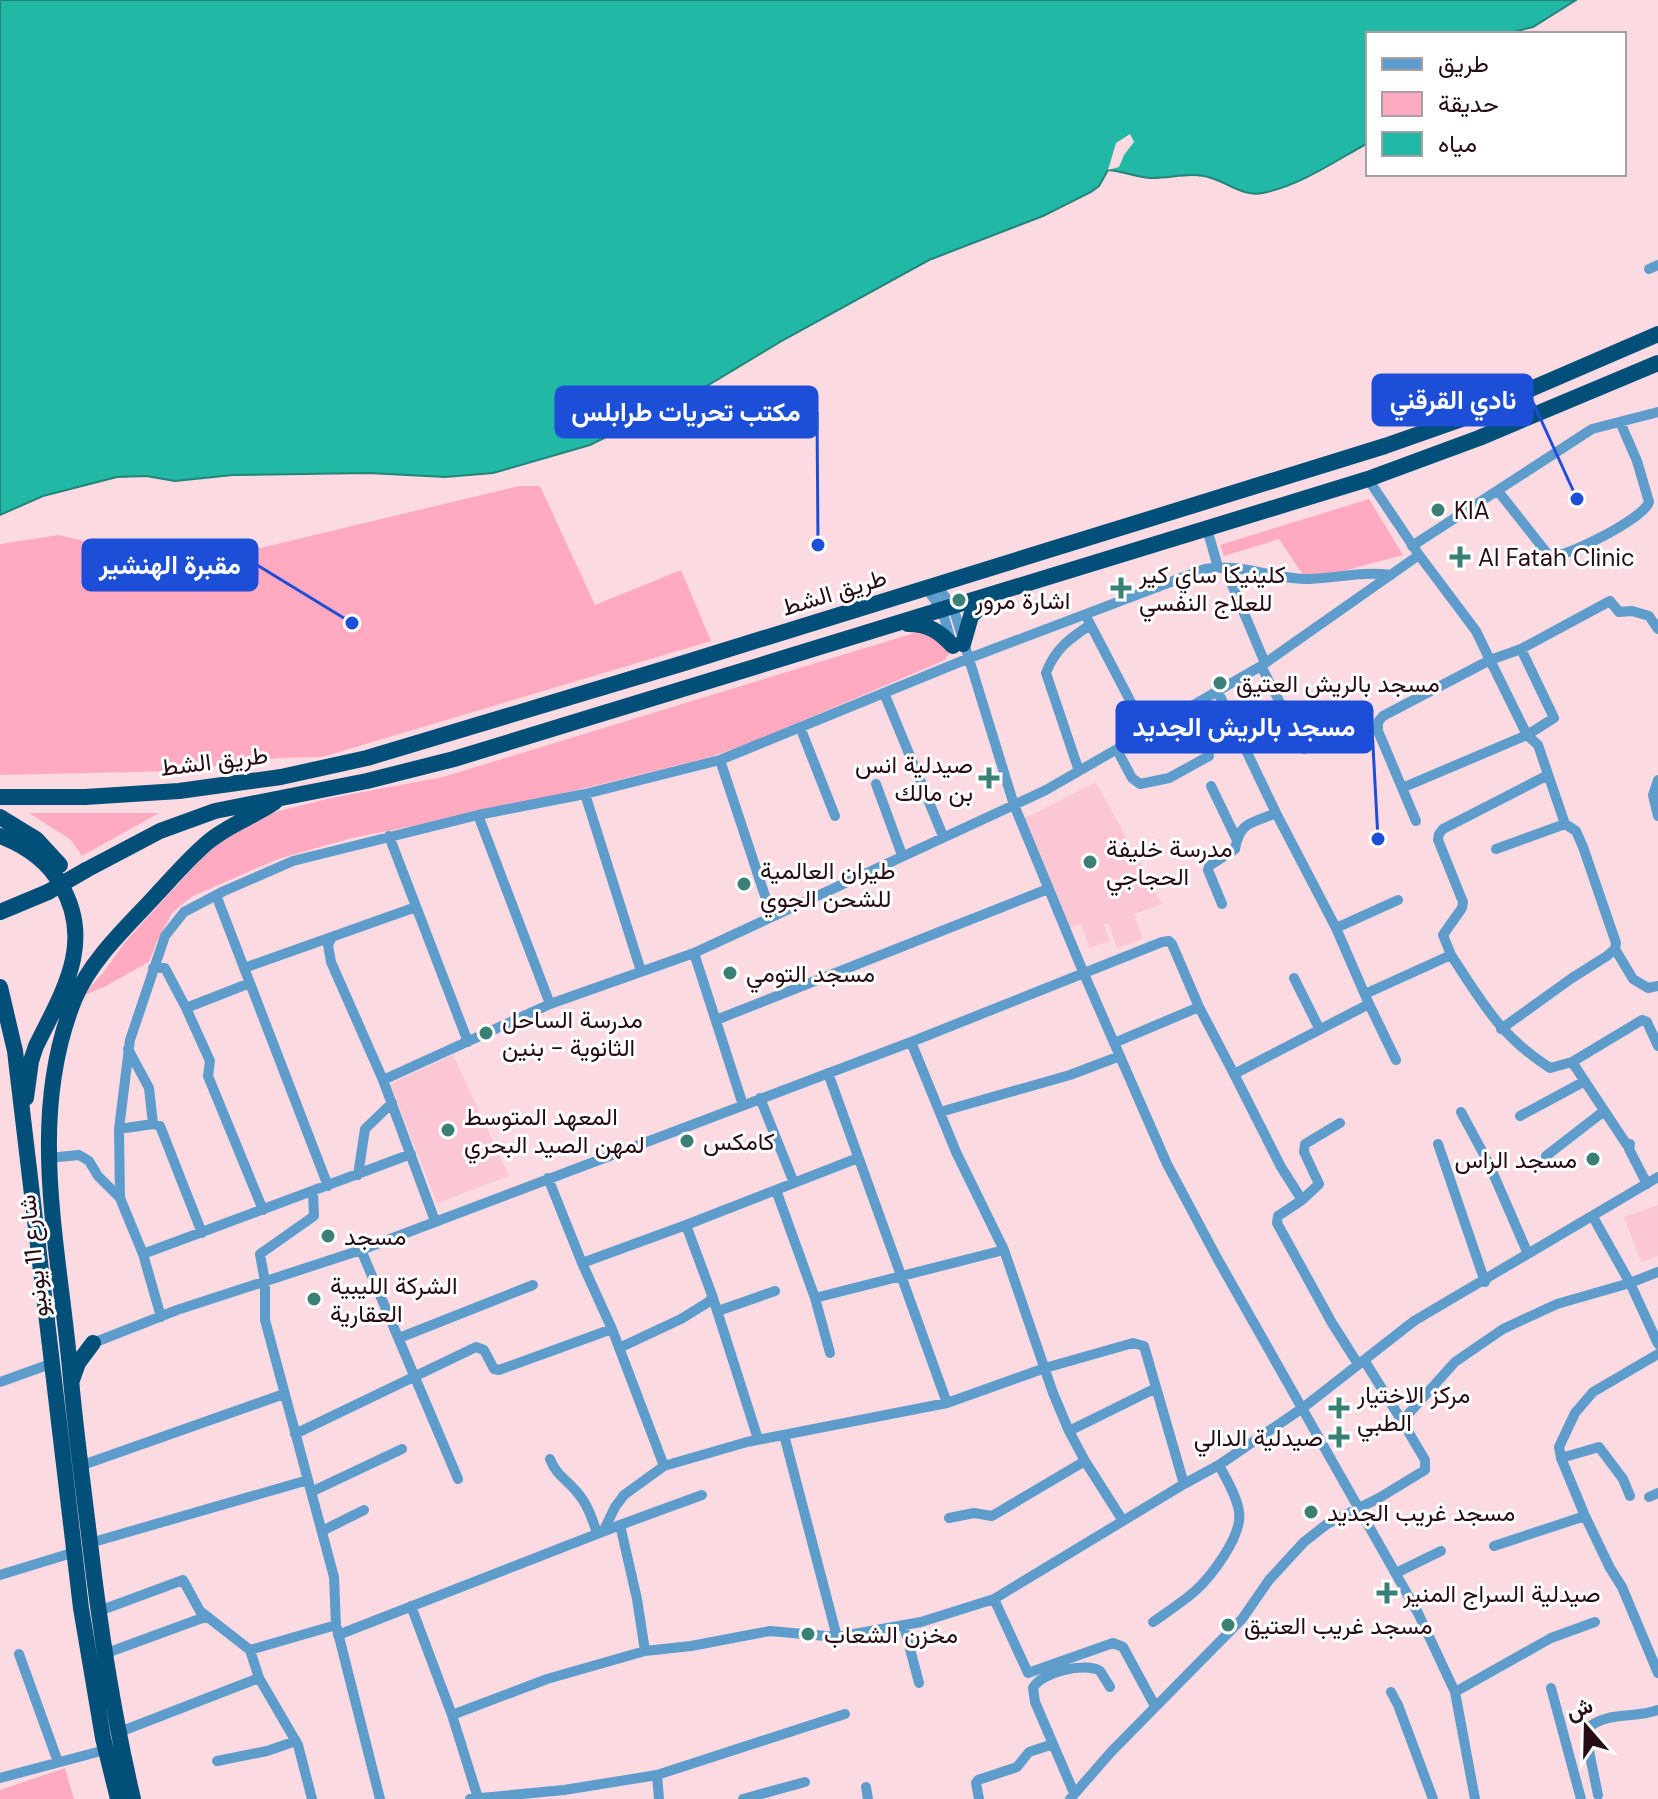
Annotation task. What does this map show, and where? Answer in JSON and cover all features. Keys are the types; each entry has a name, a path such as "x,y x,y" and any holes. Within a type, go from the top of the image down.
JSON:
{"highway":[{"name":"طريق الشط","path":"0,797 85,797 179,791 281,777 367,758 1385,446 1459,420 1658,334"},
{"name":"طريق الشط","path":"0,912 48,892 125,848 187,821 238,805 367,781 454,759 1368,479 1479,438 1658,363"},
{"path":"898,624 921,624 933,628 962,651 971,616 994,594"},
{"name":"شارع 11 يونيو","path":"118,1799 93,1689 87,1586 90,1543 48,1158 58,1058 75,996 111,944 206,843 282,797"},
{"path":"0,817 36,839 64,870 77,894 85,936 83,964 75,996"},
{"path":"0,836 22,846 53,871 71,902 77,924 74,961 31,1061 24,1117"},
{"name":"شارع 11 يونيو","path":"0,987 9,1017 24,1117 75,1552 99,1611 117,1733 133,1799"},
{"path":"63,1316 93,1342 78,1363 71,1386"}],"street":[{"path":"383,1080 550,1004 694,953 1014,805 1079,771 1263,665 1391,575 1416,551 1498,491 1592,429 1658,412"},
{"path":"1498,491 1550,557 1567,553 1617,527 1644,510 1649,502 1637,461 1620,422"},
{"path":"1368,479 1416,551 1476,631 1527,735 1538,745 1548,769 1546,776 1565,824 1576,831 1583,847 1616,943 1615,949 1633,979 1648,988 1658,986"},
{"path":"1207,529 1263,665 1304,749"},
{"path":"161,1317 143,1254 120,1198 119,1129 128,1049 153,968 174,921 193,906 293,861 720,760 884,693 962,651 1088,620 1205,569 1222,568 1283,578 1312,579 1371,572 1391,575"},
{"path":"932,587 947,609 1014,805 1048,889 1184,1197 1439,1653 1455,1692 1475,1799"},
{"path":"1416,821 1378,731 1378,722 1383,716 1490,660 1521,649 1610,601 1619,612 1632,611 1649,616 1658,629"},
{"path":"1088,620 1147,733"},
{"path":"1079,771 1046,673 1053,656 1088,620"},
{"path":"1402,788 1527,735 1554,718 1521,649"},
{"path":"1218,692 1336,928 1396,1060"},
{"path":"884,693 943,836"},
{"path":"800,727 835,816"},
{"path":"1117,750 1132,778 1140,784 1169,778 1209,756"},
{"path":"720,760 772,917"},
{"path":"1546,776 1443,829 1439,834 1438,840 1463,902 1443,935 1451,955 1501,1029 1550,1068 1572,1062 1642,1020 1647,1022 1658,1046"},
{"path":"1658,780 1653,795 1658,816"},
{"path":"876,784 902,855"},
{"path":"1211,786 1236,838"},
{"path":"585,794 641,971"},
{"path":"1222,904 1208,870 1213,863 1235,849 1242,827 1276,813"},
{"path":"478,815 550,1004"},
{"path":"1496,849 1565,824"},
{"path":"389,836 468,1042"},
{"path":"716,1020 1048,889"},
{"path":"216,895 328,1186"},
{"path":"1336,928 1398,900"},
{"path":"244,968 416,907"},
{"path":"332,937 328,945 331,962 383,1080 435,1221"},
{"path":"67,1345 93,1342 361,1250 1169,941 1199,1007 1281,1167 1302,1200"},
{"path":"1501,1029 1615,949"},
{"path":"694,953 743,1105"},
{"path":"1234,1074 1451,955"},
{"path":"153,968 165,968 186,1008 210,1061 208,1076 263,1210"},
{"path":"1294,978 1319,1028"},
{"path":"186,1008 250,983"},
{"path":"1114,1043 1199,1007"},
{"path":"911,1042 956,1152 1004,1250 1069,1431 1123,1521"},
{"path":"128,1049 149,1088 153,1124"},
{"path":"940,1112 1070,1075 1120,1056"},
{"path":"1572,1062 1627,1145 1630,1144 1629,1149 1647,1184"},
{"path":"828,1073 947,1403"},
{"path":"1520,1116 1585,1081"},
{"path":"760,1098 794,1183"},
{"path":"358,1175 365,1129 392,1103"},
{"path":"1546,1156 1604,1111"},
{"path":"1461,1112 1489,1164 1528,1254"},
{"path":"1110,1687 1100,1671 1082,1665 1036,1683 1033,1695 1072,1796 1155,1706 1242,1619 1269,1580 1296,1549 1327,1524 1379,1498 1426,1467 1402,1421 1332,1323 1277,1223 1278,1216 1319,1184 1304,1152 1305,1144 1340,1123"},
{"path":"119,1129 153,1124 160,1126 202,1233"},
{"path":"1438,1144 1485,1282"},
{"path":"143,1254 411,1154"},
{"path":"48,1158 79,1155 89,1161 98,1176 120,1198"},
{"path":"582,1263 858,1158"},
{"path":"452,1715 547,1679 645,1651 770,1631 837,1637 904,1626 994,1599 1219,1465 1304,1407 1414,1321 1485,1282 1658,1177"},
{"path":"548,1178 612,1329 664,1466"},
{"path":"776,1190 815,1298 830,1353"},
{"path":"313,1191 314,1216 260,1254 265,1282 265,1320 334,1577 337,1630 380,1799"},
{"path":"1593,1217 1630,1283 1658,1344"},
{"path":"686,1225 718,1311 758,1439"},
{"path":"361,1250 458,1479"},
{"path":"815,1298 1004,1250"},
{"path":"1402,1421 1455,1362 1503,1329 1557,1304 1658,1272"},
{"path":"399,1338 533,1285"},
{"path":"718,1311 775,1291"},
{"path":"619,1348 681,1319 710,1301 712,1295"},
{"path":"295,1434 476,1347 484,1350 494,1369 499,1370 612,1329"},
{"path":"601,1532 624,1495 664,1466 758,1439 947,1403 1045,1368 1133,1343 1144,1346 1184,1484"},
{"path":"1658,1354 1617,1376 1586,1399 1559,1447 1585,1516 1622,1587 1658,1673"},
{"path":"0,1382 53,1363"},
{"path":"1069,1431 1156,1388"},
{"path":"80,1466 284,1394"},
{"path":"784,1435 837,1637"},
{"path":"1561,1458 1602,1448 1623,1479 1630,1496"},
{"path":"311,1492 402,1449"},
{"path":"550,1459 557,1474 586,1505 601,1532"},
{"path":"949,1518 974,1513 992,1516 1085,1461"},
{"path":"1153,1622 1193,1593 1225,1553 1232,1539 1239,1522 1239,1509 1219,1465"},
{"path":"90,1543 308,1480"},
{"path":"250,1650 337,1630 411,1606 702,1495"},
{"path":"322,1531 364,1510"},
{"path":"1494,1546 1585,1516"},
{"path":"620,1525 645,1651"},
{"path":"1396,1573 1441,1551"},
{"path":"0,1575 75,1552"},
{"path":"99,1611 183,1580 205,1617 250,1650 259,1678 296,1741 312,1799"},
{"path":"994,1599 1028,1673 1113,1643 1123,1647 1155,1706"},
{"path":"411,1606 452,1715 478,1798"},
{"path":"104,1654 205,1617"},
{"path":"1455,1692 1551,1638 1595,1622"},
{"path":"904,1626 919,1683"},
{"path":"19,1654 58,1762"},
{"path":"117,1733 259,1678"},
{"path":"1551,1688 1581,1799"},
{"path":"1391,1692 1433,1799"},
{"path":"1598,1795 1587,1741 1589,1727 1601,1720 1658,1710"},
{"path":"470,1799 564,1795 657,1775 845,1714"},
{"path":"217,1761 267,1751 296,1741"},
{"path":"979,1799 978,1780 1017,1767 1029,1752 1053,1744"},
{"path":"0,1778 105,1750"},
{"path":"657,1775 659,1799"},
{"path":"743,1799 805,1782"}],"shaded area":[{"name":"مدرسة خليفة الحجاجي","path":"1096,782 1162,904 1134,914 1143,939 1117,948 1108,923 1104,925 1110,941 1089,948 1081,924 1070,928 1021,820"},
{"name":"المعهد المتوسط لمهن الصيد البحري","path":"453,1055 509,1176 437,1203 390,1084"},
{"path":"1658,1205 1658,1256 1641,1262 1624,1217"}],"green space":[{"path":"519,486 540,486 595,605 681,570 711,641 322,757 279,758 176,771 0,775 0,544 59,535 185,566"},
{"path":"1369,499 1403,555 1307,581 1279,539 1224,556 1220,545"},
{"path":"924,630 945,644 949,653 945,660 711,757 504,808 352,838 278,859 191,897 172,913 149,962 82,996 125,942 210,849 237,828 267,814 331,798 443,777"},
{"path":"29,813 159,813 82,856 71,840"},
{"path":"65,1768 74,1799 0,1799 0,1790"}],"water":[{"path":"0,0 1576,0 1533,27 1514,32 1366,32 1366,144 1317,172 1291,184 1256,194 1203,176 1150,178 1108,170 1099,186 1091,192 1043,216 929,260 785,339 695,393 590,445 493,473 445,477 369,473 233,475 175,481 146,476 117,477 43,496 0,515"}],"pier":[{"path":"1130,134 1134,142 1119,167 1108,170 1116,143"}],"place":[{"name":"نادي القرقني","path":"1577,499"},
{"name":"KIA","path":"1438,510"},
{"name":"مكتب تحريات طرابلس","path":"818,545"},
{"name":"Al Fatah Clinic","path":"1460,557"},
{"name":"كلينيكا ساي كير للعلاج النفسي","path":"1121,588"},
{"name":"اشارة مرور","path":"959,600"},
{"name":"مقبرة الهنشير","path":"352,623"},
{"name":"مسجد بالريش العتيق","path":"1220,683"},
{"name":"صيدلية انس بن مالك","path":"989,778"},
{"name":"مسجد بالريش الجديد","path":"1378,839"},
{"name":"مدرسة خليفة الحجاجي","path":"1090,862"},
{"name":"طيران العالمية للشحن الجوي","path":"744,884"},
{"name":"مسجد التومي","path":"730,973"},
{"name":"مدرسة الساحل الثانوية - بنين","path":"486,1033"},
{"name":"المعهد المتوسط لمهن الصيد البحري","path":"448,1130"},
{"name":"كامكس","path":"687,1141"},
{"name":"مسجد الراس","path":"1593,1159"},
{"name":"مسجد","path":"328,1236"},
{"name":"الشركة الليبية العقارية","path":"314,1299"},
{"name":"مركز الاختيار الطبي","path":"1339,1408"},
{"name":"صيدلية الدالي","path":"1339,1437"},
{"name":"مسجد غريب الجديد","path":"1311,1512"},
{"name":"صيدلية السراج المنير","path":"1387,1593"},
{"name":"مسجد غريب العتيق","path":"1228,1625"},
{"name":"مخزن الشعاب","path":"808,1634"}]}
